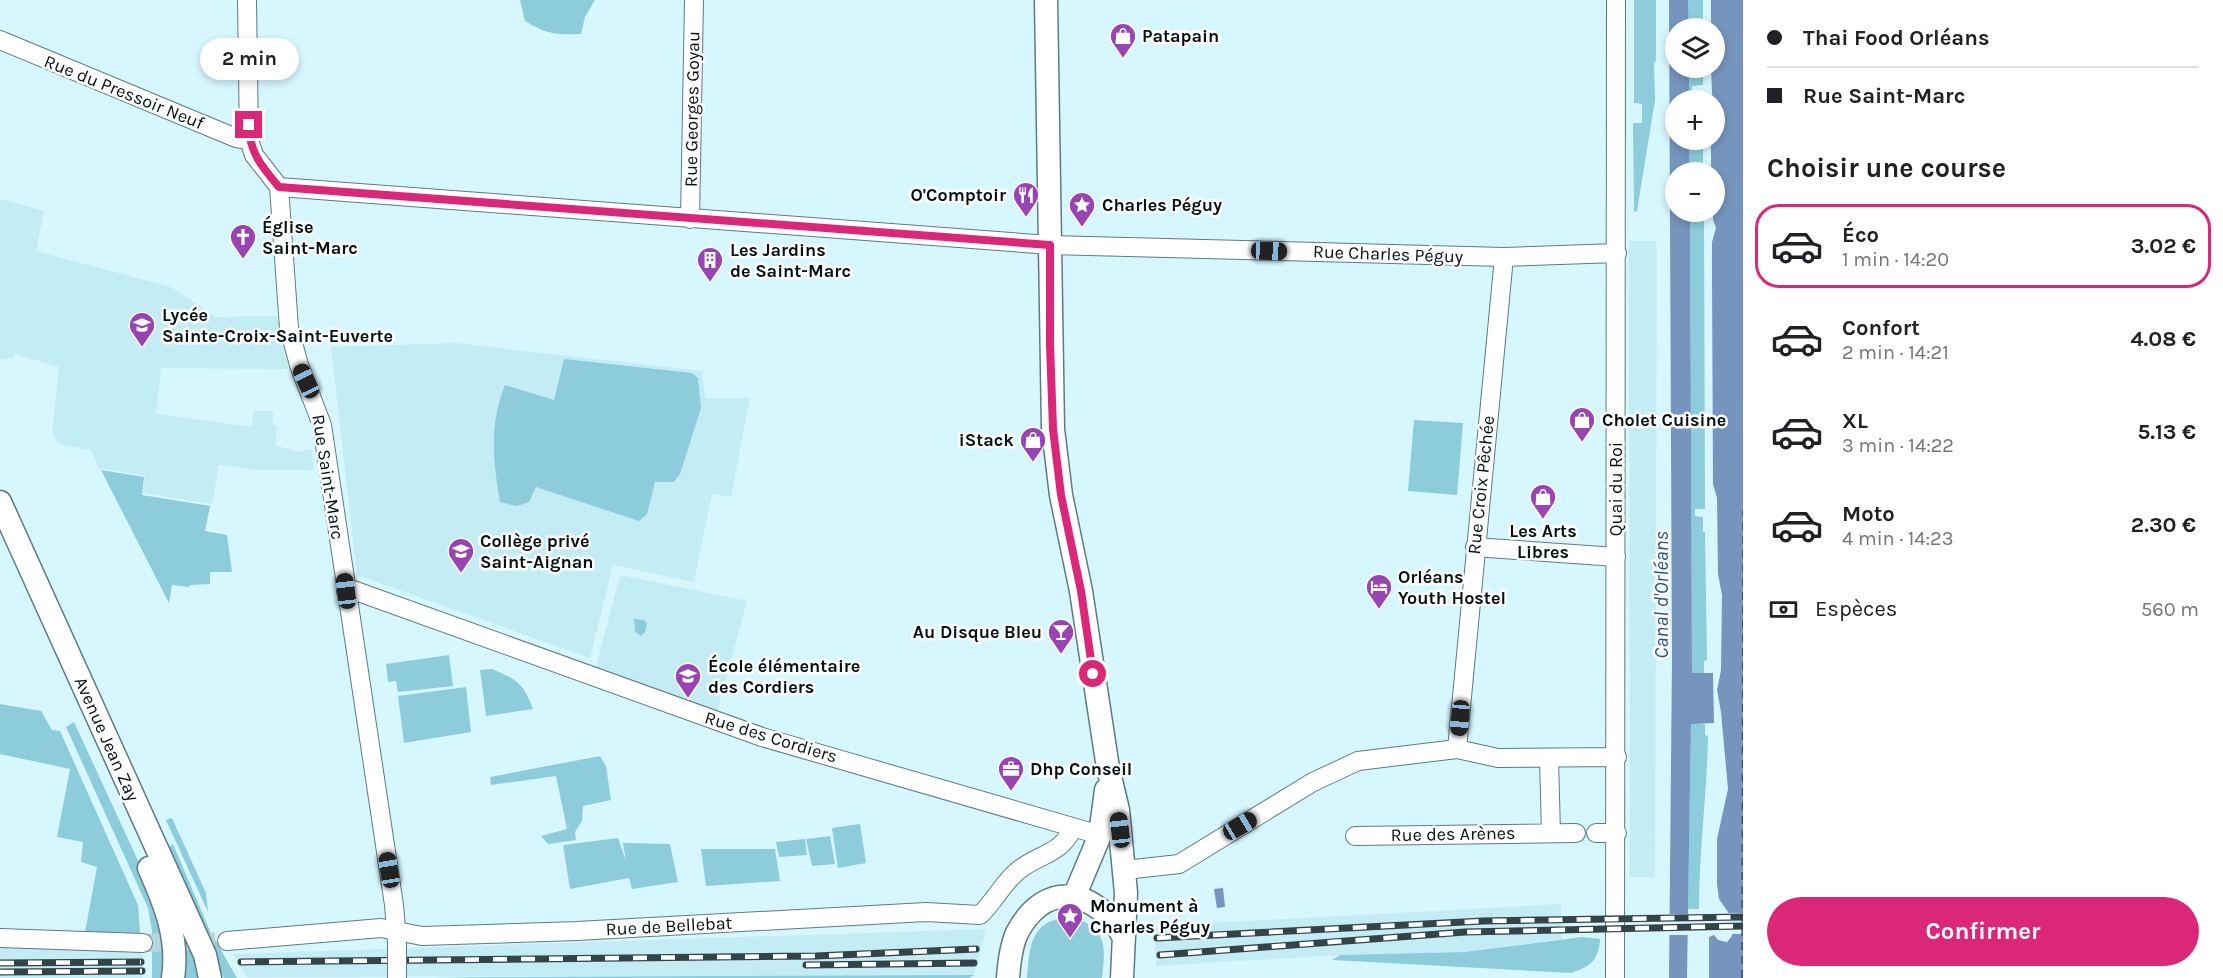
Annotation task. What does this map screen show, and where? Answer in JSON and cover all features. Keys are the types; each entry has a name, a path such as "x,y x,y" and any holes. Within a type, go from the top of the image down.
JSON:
{"main road":[{"path":"1046,0 1050,345 1054,437 1061,495 1081,591 1108,768 1118,810 1125,870 1122,978"},
{"name":"Avenue Jean Zay","path":"0,502 205,955 210,978"},
{"name":"Avenue Jean Zay","path":"0,539 159,892 172,932 174,975"},
{"path":"1074,897 1100,835 1108,768"},
{"path":"1006,975 1016,934 1034,910 1058,897 1074,897 1100,906 1115,922 1124,937"}],"street":[{"path":"248,0 249,140 254,155 279,187"},
{"name":"Rue Georges Goyau","path":"690,219 694,0"},
{"name":"Quai du Roi","path":"1615,978 1617,833 1616,0"},
{"name":"Rue du Pressoir Neuf","path":"0,40 227,134 249,140"},
{"name":"Rue Charles Péguy","path":"279,187 1050,245 1504,257 1617,254"},
{"name":"Rue Saint-Marc","path":"279,187 289,328 299,364 322,425 394,905 397,978"},
{"name":"Rue Croix Pêchée","path":"1457,749 1504,257"},
{"path":"1475,547 1616,557"},
{"name":"Rue des Cordiers","path":"346,591 353,590 762,737 1100,835"},
{"path":"1125,870 1179,864 1313,782 1358,761 1457,749 1498,758 1617,757"},
{"path":"1549,758 1551,833"},
{"name":"Rue de Bellebat","path":"227,941 381,928 396,936 422,936 577,931 926,912 980,915 1004,883 1029,863 1056,850 1069,837 1073,827"},
{"name":"Rue des Arènes","path":"1355,836 1576,833"},
{"path":"1596,833 1617,833"},
{"path":"0,938 143,943"}],"shaded area":[{"path":"520,0 595,0 585,17 581,34 558,34 539,29 525,21"},
{"path":"1634,0 1656,0 1656,61 1654,63 1655,100 1637,211 1634,212 1633,123 1642,123 1642,104 1634,103"},
{"path":"1669,0 1688,0 1689,18 1669,18"},
{"path":"1688,0 1703,0 1703,18 1689,18"},
{"path":"1711,0 1743,0 1743,978 1709,978 1709,937 1714,935 1718,940 1727,942 1732,936 1732,918 1719,899 1717,884 1717,839 1728,789 1717,690 1721,670 1722,595 1718,574 1717,498 1713,484 1712,242 1716,228 1714,222 1725,222 1725,162 1711,162 1711,150 1725,150 1725,90 1712,90 1711,78 1725,78 1725,18 1711,18"},
{"path":"1669,78 1689,78 1689,90 1669,90"},
{"path":"1689,78 1703,78 1703,85 1692,86 1692,90 1689,90"},
{"path":"1670,150 1689,150 1690,162 1670,162"},
{"path":"1689,150 1703,150 1703,162 1690,162"},
{"name":"Lycée Sainte-Croix-Saint-Euverte","path":"0,199 44,211 36,251 171,287 216,317 277,316 289,369 161,368 156,414 252,427 253,411 273,411 273,425 277,426 275,445 297,452 311,449 315,470 258,470 219,465 212,504 143,493 145,476 99,468 91,450 59,444 52,433 59,367 15,354 13,358 0,360"},
{"path":"1670,222 1690,222 1692,673 1713,673 1714,723 1691,724 1687,978 1669,978 1672,659"},
{"path":"1690,222 1704,222 1705,509 1695,509 1695,516 1703,517 1703,532 1705,532 1707,660 1704,661 1704,673 1692,673"},
{"path":"1629,241 1656,241 1657,252 1655,877 1630,877"},
{"path":"456,343 702,371 705,398 750,398 731,497 712,494 694,582 613,565 590,658 357,575 331,347"},
{"path":"564,359 692,373 698,378 701,408 680,474 674,482 655,482 647,514 639,521 536,487 529,502 517,506 500,502 494,443 496,415 505,385 554,400"},
{"path":"1414,420 1463,423 1457,495 1408,491"},
{"path":"101,470 144,477 142,495 210,506 205,531 227,535 232,572 210,572 210,584 190,585 189,587 172,585 169,603"},
{"path":"620,575 747,601 717,711 596,667"},
{"path":"634,619 644,620 647,624 641,636 635,632"},
{"path":"449,655 453,686 398,692 396,681 388,682 386,664"},
{"path":"492,669 518,683 526,693 533,709 486,716 480,670"},
{"path":"466,687 471,732 404,743 398,696"},
{"path":"0,704 41,711 52,730 60,731 138,905 140,933 85,932 97,867 81,862 83,842 57,837 70,769 0,754"},
{"path":"74,722 158,904 164,931 163,978 152,978 152,931 148,908 66,727"},
{"path":"1691,723 1705,724 1705,735 1708,736 1699,909 1688,909"},
{"path":"600,756 606,766 611,800 583,806 582,821 575,832 576,840 548,844 541,836 567,829 556,776 491,785 490,777"},
{"path":"172,818 206,893 208,912 166,820"},
{"path":"860,824 866,863 838,868 832,828"},
{"path":"830,836 835,864 812,866 806,839"},
{"path":"618,838 626,861 623,843 670,844 678,882 632,889 629,878 570,889 563,845"},
{"path":"805,839 807,855 779,857 776,842"},
{"path":"173,844 210,931 237,978 224,978 166,849"},
{"path":"701,849 775,849 780,881 706,886"},
{"path":"1223,888 1225,907 1217,908 1214,889"},
{"path":"174,898 201,978 185,978 184,951"},
{"path":"1561,904 1562,939 1465,952 1340,955 1156,966 1154,926"},
{"path":"1070,917 1091,926 1101,939 1104,956 1102,978 1027,978 1029,955 1035,936 1047,923"},
{"path":"986,929 974,975 247,977 233,954"},
{"path":"1582,937 1600,939 1598,952 1592,962 1571,973 1332,960 1340,955 1465,952"},
{"path":"0,947 143,951 142,978 0,978"},
{"path":"975,975 968,978 435,978 488,977"}],"pier":[{"path":"1725,913 1743,913 1743,934 1731,934 1728,940 1722,941 1716,934 1708,934 1714,932 1723,939 1728,938 1731,927"},
{"path":"1666,914 1691,914 1691,935 1666,935"}],"ferry route":[{"path":"1742,978 1743,510"}],"tunnel":[{"path":"143,943 227,941"}],"railway":[{"path":"1157,938 1483,921 1743,917"},
{"path":"1160,955 1465,932 1743,926"},
{"path":"241,962 816,956 976,949"},
{"path":"0,963 141,962"},
{"path":"806,965 974,963"},
{"path":"0,972 142,971"}],"place":[{"name":"Patapain","path":"1123,59"},
{"name":"O'Comptoir","path":"1026,218"},
{"name":"Charles Péguy","path":"1082,228"},
{"name":"Église Saint-Marc","path":"243,260"},
{"name":"Les Jardins de Saint-Marc","path":"710,283"},
{"name":"Lycée Sainte-Croix-Saint-Euverte","path":"142,348"},
{"name":"Cholet Cuisine","path":"1582,443"},
{"name":"iStack","path":"1033,463"},
{"name":"Les Arts Libres","path":"1543,520"},
{"name":"Collège privé Saint-Aignan","path":"461,574"},
{"name":"Orléans Youth Hostel","path":"1379,610"},
{"name":"Au Disque Bleu","path":"1061,655"},
{"name":"École élémentaire des Cordiers","path":"688,699"},
{"name":"Dhp Conseil","path":"1011,792"},
{"name":"Monument à Charles Péguy","path":"1070,939"}],"route":[{"path":"249,125 249,140 254,155 279,187 1050,245 1053,429 1061,495 1081,591 1093,674"}],"water label":[{"name":"Canal d'Orléans","path":"1661,595"}]}
